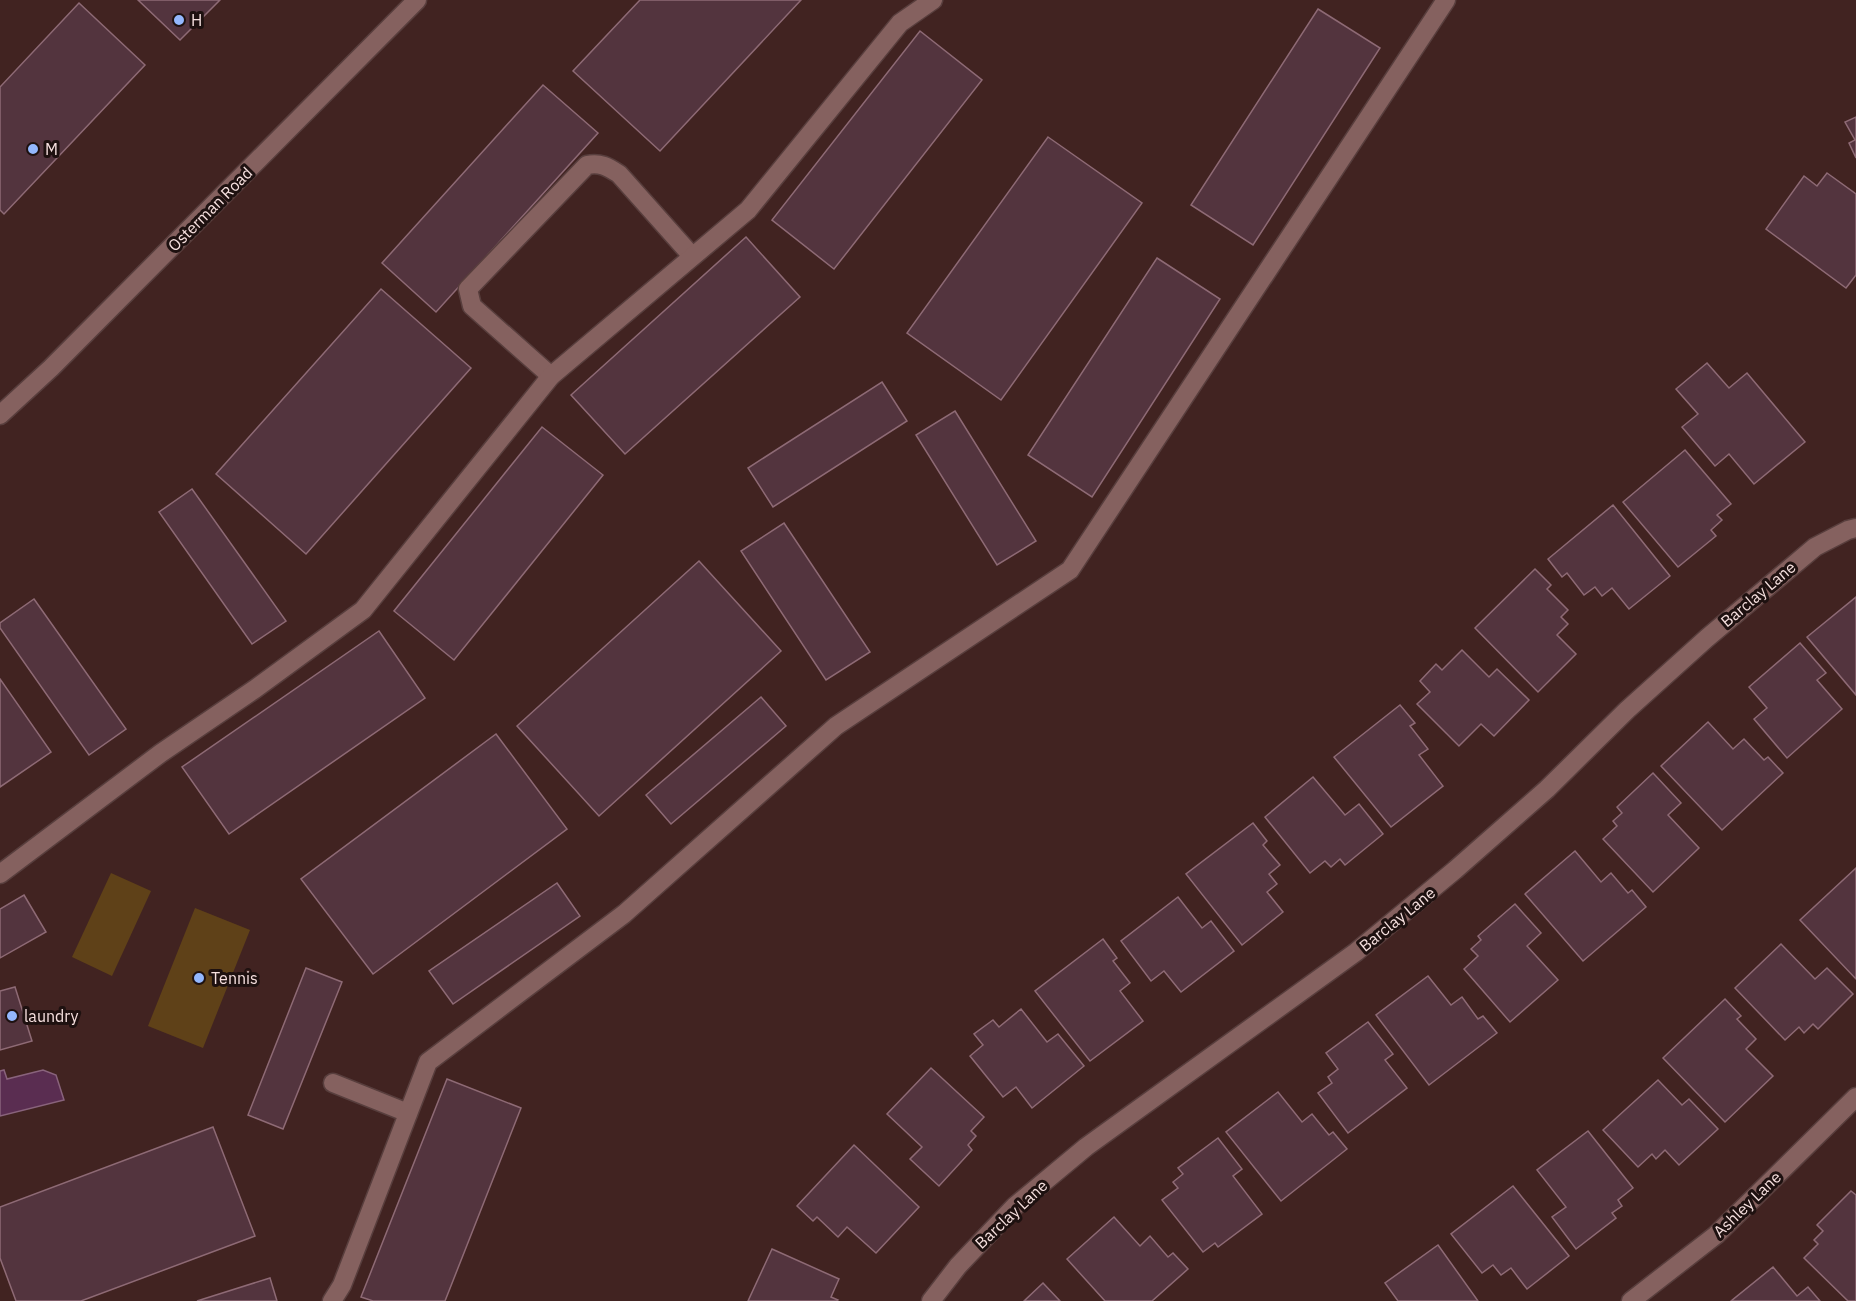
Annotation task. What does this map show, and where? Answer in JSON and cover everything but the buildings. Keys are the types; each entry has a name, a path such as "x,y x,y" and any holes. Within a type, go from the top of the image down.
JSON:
{"street":[{"name":"Osterman Road","path":"0,416 84,336 417,0"},
{"path":"0,874 161,753 255,689 363,609 551,376 748,210 900,23 933,0"},
{"path":"332,1301 342,1285 428,1062 624,914 836,726 1070,570 1446,0"},
{"path":"551,376 472,306 468,289 587,165 596,163 619,174 692,256"},
{"name":"Barclay Lane","path":"931,1301 958,1266 1015,1206 1068,1161 1356,952 1455,870 1547,789 1628,710 1707,638 1815,547 1856,528"},
{"path":"333,1083 408,1113"},
{"name":"Ashley Lane","path":"1631,1301 1716,1235 1856,1097"}],"shaded area":[{"path":"111,873 151,891 112,976 72,957"},
{"name":"Tennis","path":"195,908 250,930 203,1048 148,1026"},
{"path":"4,1070 7,1079 43,1070 56,1075 64,1100 0,1116 0,1071"}],"place":[{"name":"H","path":"179,20"},
{"name":"M","path":"33,149"},
{"name":"Tennis","path":"199,978"},
{"name":"laundry","path":"12,1016"}]}
